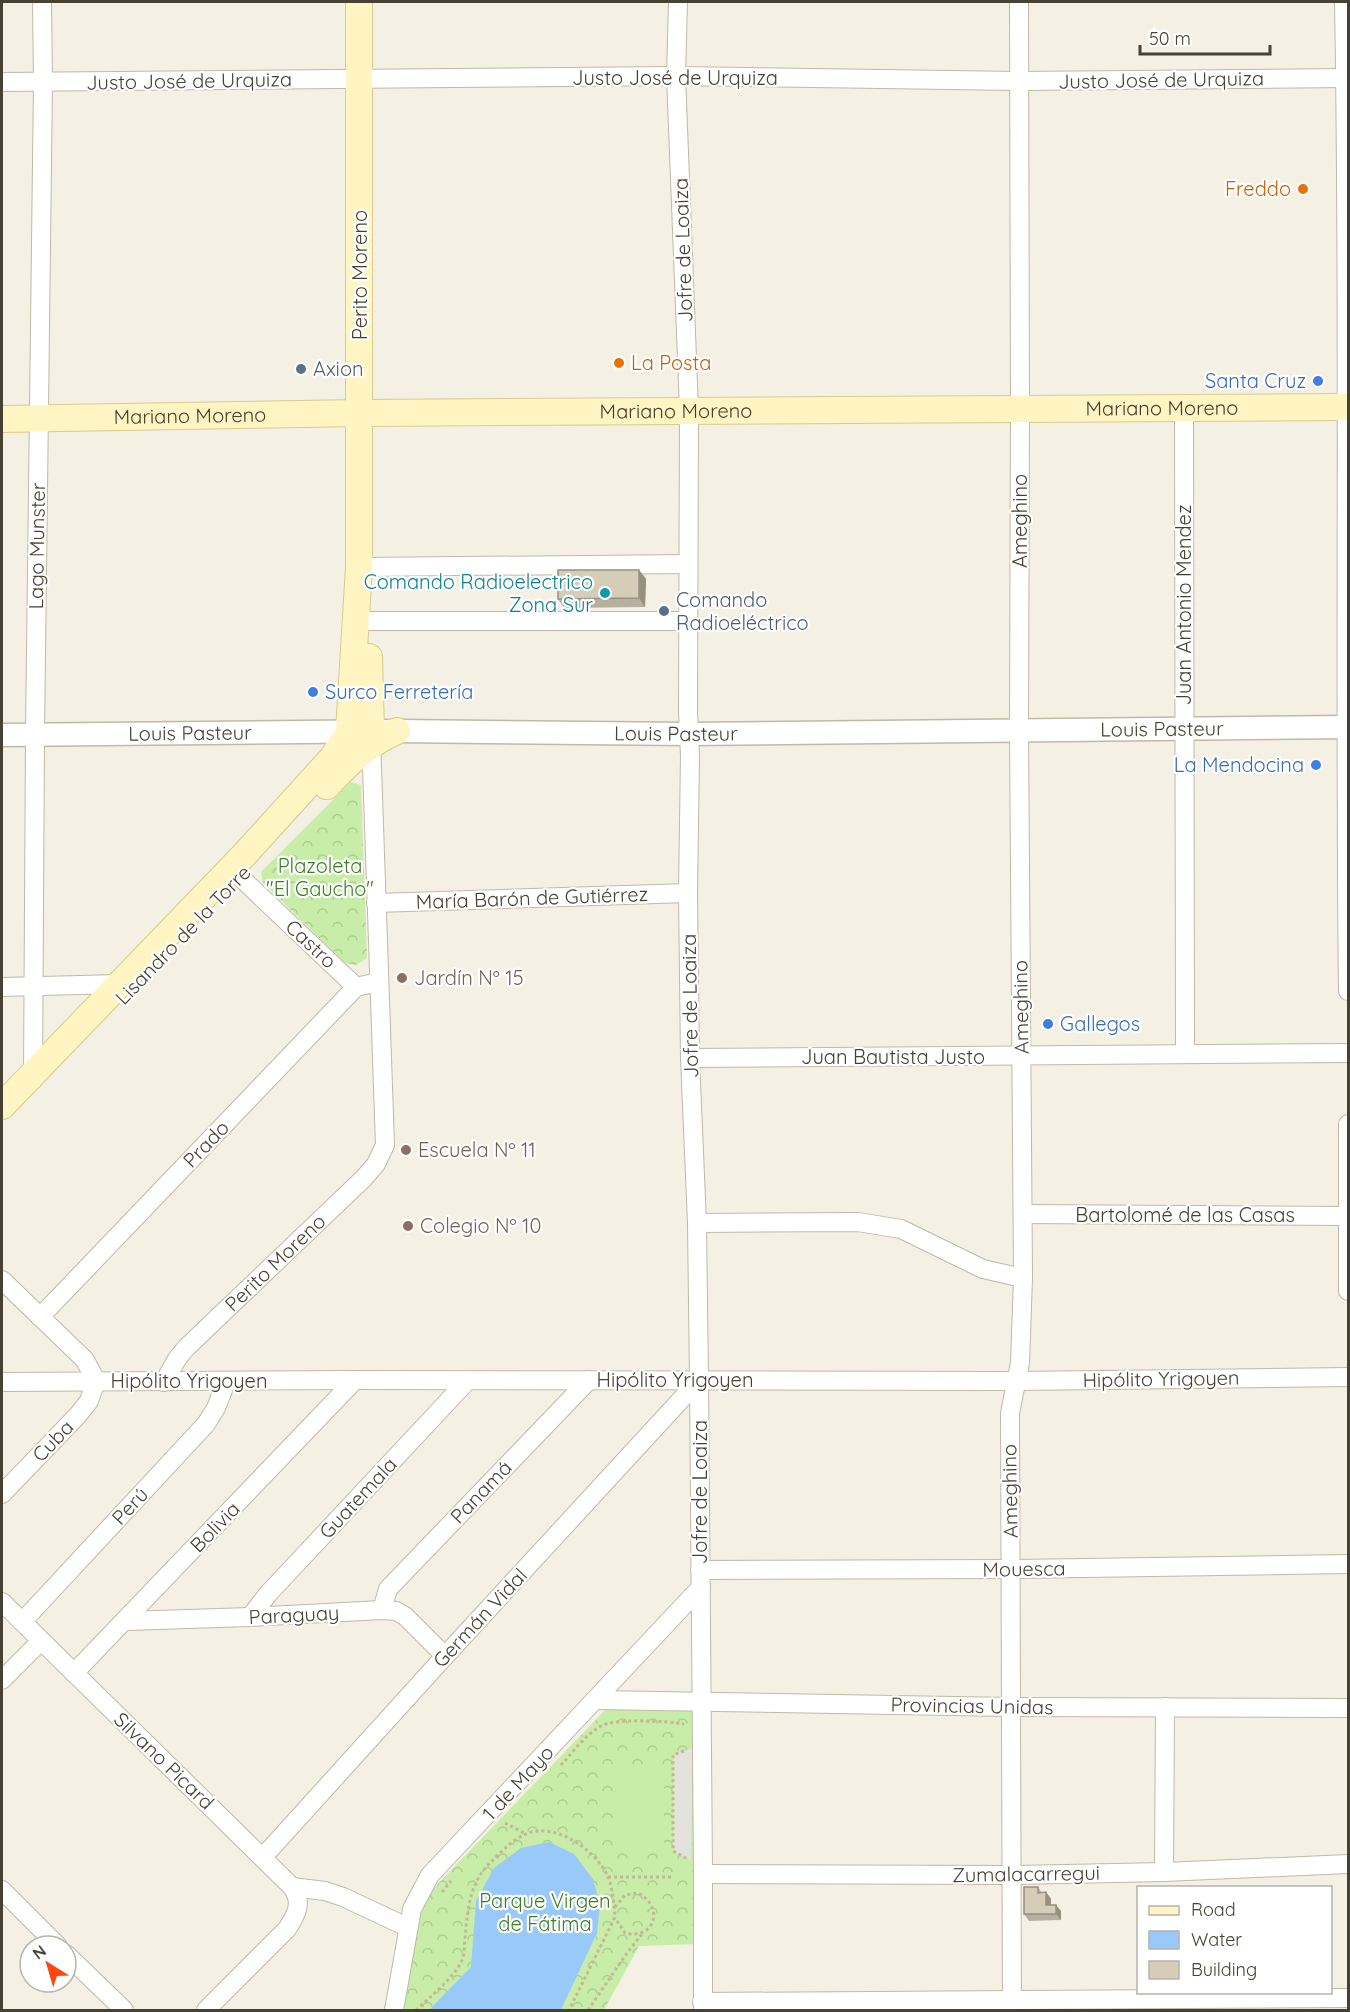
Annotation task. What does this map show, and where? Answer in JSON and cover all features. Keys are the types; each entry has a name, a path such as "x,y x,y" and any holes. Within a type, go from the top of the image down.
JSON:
{"main road":[{"name":"Perito Moreno","path":"359,2 360,412 357,621 363,736"},
{"name":"Mariano Moreno","path":"2,419 360,412 1348,407"},
{"name":"Lisandro de la Torre","path":"2,1123 33,1082 119,984 244,855 333,758 363,736 397,731"},
{"name":"Lisandro de la Torre","path":"2,1106 33,1082 239,876 343,769 363,736"}],"street":[{"name":"Lago Munster","path":"33,1082 42,2"},
{"name":"Jofre de Loaiza","path":"678,2 676,76 689,410 688,892 699,1380 704,1874 702,2006"},
{"name":"Ameghino","path":"1012,2006 1010,1413 1020,1363 1023,1278 1018,732 1019,2"},
{"path":"1344,2 1347,78 1348,990"},
{"name":"Justo José de Urquiza","path":"2,82 676,76 1019,81 1347,78"},
{"name":"Juan Antonio Mendez","path":"1184,408 1185,1054"},
{"path":"359,567 688,564"},
{"path":"357,621 689,621"},
{"name":"Louis Pasteur","path":"397,731 689,734 1347,727"},
{"name":"Louis Pasteur","path":"2,735 363,736"},
{"name":"Perito Moreno","path":"164,1382 186,1348 364,1178 376,1164 385,1145 376,903 363,736"},
{"name":"Castro","path":"239,876 356,987"},
{"name":"María Barón de Gutiérrez","path":"376,903 688,892"},
{"path":"356,987 378,982"},
{"path":"2,987 119,984"},
{"name":"Prado","path":"40,1317 356,987"},
{"name":"Juan Bautista Justo","path":"690,1058 1348,1053"},
{"path":"1348,1124 1348,1291"},
{"name":"Bartolomé de las Casas","path":"1023,1214 1347,1216"},
{"path":"697,1223 858,1222 878,1224 901,1229 983,1269 1023,1278"},
{"path":"2,1280 86,1360 96,1381"},
{"name":"Hipólito Yrigoyen","path":"2,1382 1016,1381 1348,1377"},
{"name":"Bolivia","path":"74,1673 355,1380"},
{"name":"Panamá","path":"382,1610 388,1589 589,1380"},
{"name":"Germán Vidal","path":"263,1857 699,1380"},
{"name":"Cuba","path":"2,1494 78,1415 89,1401 96,1381"},
{"name":"Guatemala","path":"250,1617 268,1594 468,1381"},
{"name":"Perú","path":"22,1622 206,1424 216,1408 226,1382"},
{"name":"Mouesca","path":"701,1578 1011,1569 1348,1564"},
{"name":"1 de Mayo","path":"394,2010 407,1927 412,1909 430,1875 596,1700 701,1578"},
{"name":"Silvano Picard","path":"2,1602 292,1887"},
{"name":"Paraguay","path":"126,1621 396,1611 405,1616 445,1656"},
{"path":"2,1680 41,1641"},
{"name":"Provincias Unidas","path":"596,1700 1011,1707 1348,1708"},
{"path":"1164,1872 1166,1707"},
{"name":"Zumalacarregui","path":"704,1874 1012,1875 1164,1872 1348,1864"},
{"path":"292,1887 325,1891 343,1897 407,1927"},
{"path":"206,2010 287,1929 295,1916 299,1903 298,1894 292,1887"},
{"path":"2,1890 46,1934"},
{"path":"78,1966 124,2010"},
{"path":"702,2006 1012,2006 1348,1998"}],"path":[{"path":"560,1765 602,1725 614,1721 673,1722 684,1724 691,1730"},
{"path":"691,1860 673,1851 673,1755 692,1748"},
{"path":"513,1815 505,1823 526,1834"},
{"path":"416,2010 455,1972 461,1962 468,1902 474,1882 509,1845 526,1834 543,1831 570,1837 590,1853 608,1877 615,1917 619,1926 625,1933 642,1934"},
{"path":"438,1898 454,1876"},
{"path":"608,1877 674,1877"},
{"path":"588,2010 654,1918 654,1910 645,1897 638,1893 625,1895 614,1909"},
{"path":"569,2010 615,1917"}],"green space":[{"name":"Plazoleta \"El Gaucho\"","path":"351,782 361,785 367,958 356,965 345,963 263,883 261,872"},
{"name":"Parque Virgen de Fátima","path":"609,1706 695,1710 697,1944 639,1946 604,2010 383,2010 413,1928 431,1891"},
{"path":"616,1766 664,1766 664,1846 617,1847"}],"shaded area":[{"path":"692,1748 691,1860 673,1851 673,1755"}],"water":[{"path":"549,1842 574,1854 593,1879 600,1904 597,1933 561,2010 429,2010 471,1967 476,1901 494,1868 521,1848"}],"building":[{"name":"Comando Radioelectrico Zona Sur","path":"558,570 639,570 639,598 558,599"},
{"path":"1024,1887 1038,1887 1038,1893 1046,1892 1046,1905 1056,1905 1056,1914 1024,1914"}],"place":[{"name":"Freddo","path":"1303,189"},
{"name":"La Posta","path":"619,363"},
{"name":"Axion","path":"301,369"},
{"name":"Santa Cruz","path":"1318,381"},
{"name":"Comando Radioelectrico Zona Sur","path":"605,593"},
{"name":"Comando Radioeléctrico","path":"664,611"},
{"name":"Surco Ferretería","path":"313,692"},
{"name":"La Mendocina","path":"1316,765"},
{"name":"Jardín Nº 15","path":"402,978"},
{"name":"Gallegos","path":"1048,1024"},
{"name":"Escuela Nº 11","path":"406,1150"},
{"name":"Colegio Nº 10","path":"408,1226"}]}
